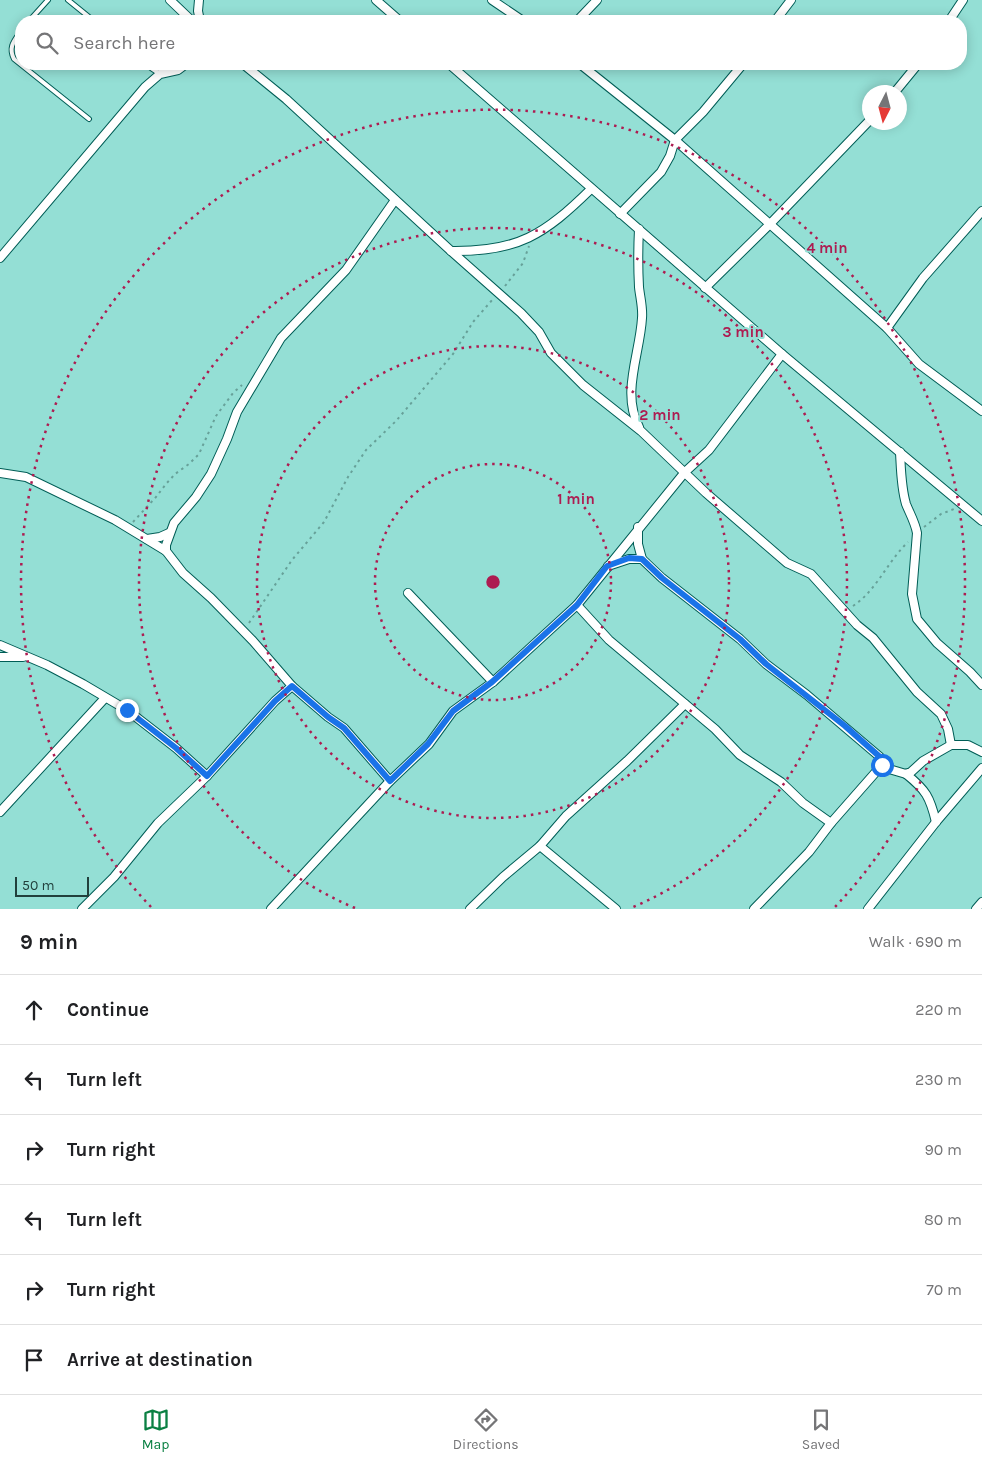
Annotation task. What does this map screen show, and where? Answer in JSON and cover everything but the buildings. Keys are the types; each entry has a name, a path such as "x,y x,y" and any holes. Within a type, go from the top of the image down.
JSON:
{"street":[{"path":"170,0 186,15"},
{"path":"199,0 199,15"},
{"path":"376,0 393,15"},
{"path":"492,0 514,15"},
{"path":"583,15 597,0"},
{"path":"780,15 791,0"},
{"path":"953,15 963,0"},
{"path":"0,258 47,205 106,131 145,87 160,74 178,70"},
{"path":"250,70 286,100 521,313 539,332 551,353 583,385 641,431 787,563 811,574 857,626 873,638 917,692 941,714 950,737 951,745"},
{"path":"456,70 782,354 982,521"},
{"path":"588,70 675,140 888,328 919,364 982,411"},
{"path":"620,214 661,172 670,156 675,140 703,112 738,70"},
{"path":"901,85 913,70"},
{"path":"705,288 862,128"},
{"path":"451,251 480,251 518,243 546,228 575,205 591,189"},
{"path":"166,551 169,533 174,523 196,497 211,474 237,412 281,338 346,270 395,200"},
{"path":"888,328 923,278 982,211"},
{"path":"639,229 639,286 642,316 639,346 632,379 632,404 634,418 641,431"},
{"path":"271,909 390,781 428,744 453,711 492,682 577,605 638,527 685,472 709,450 782,354"},
{"path":"900,452 903,489 906,502 916,524 917,533 912,594 917,620 937,643 982,685"},
{"path":"0,473 26,477 147,538 166,551 183,573 243,631 292,686 344,728 390,781"},
{"path":"638,527 638,544 642,559 662,578 740,639 766,664 845,726 880,757 882,765 906,774 916,782 930,799 936,822"},
{"path":"147,538 160,537 169,533"},
{"path":"607,566 629,558 642,559"},
{"path":"408,593 492,682"},
{"path":"577,605 609,640 715,729 740,755 781,782 804,804 831,823"},
{"path":"0,645 47,665 127,710 207,776"},
{"path":"0,657 25,657"},
{"path":"82,909 114,877 158,823 207,776 275,701 292,686"},
{"path":"0,812 105,698"},
{"path":"470,909 503,877 540,846 566,816 627,761 685,704"},
{"path":"906,774 923,761 951,745 968,745 982,752"},
{"path":"754,909 809,852 831,823 882,765"},
{"path":"868,909 936,822 982,768"},
{"path":"540,846 616,909"},
{"path":"976,909 982,902"}],"lane":[{"path":"34,15 48,0"},
{"path":"68,0 87,15"},
{"path":"15,40 11,46 11,54 15,60"},
{"path":"28,70 89,119"},
{"path":"154,70 160,74"}],"path":[{"path":"243,631 292,560 324,522 348,477 366,450 396,421 453,354 473,322 514,276 528,252 529,237"},
{"path":"128,528 156,498 166,484 199,454 216,416 233,393 242,385"},
{"path":"845,612 868,595 898,552 917,533 941,514 963,505"}],"route":[{"path":"127,710 176,748 207,776 275,701 292,686 344,728 390,781 428,744 453,711 492,682 577,605 607,566 629,558 642,559 662,578 740,639 766,664 845,726 880,757 882,765"}]}
